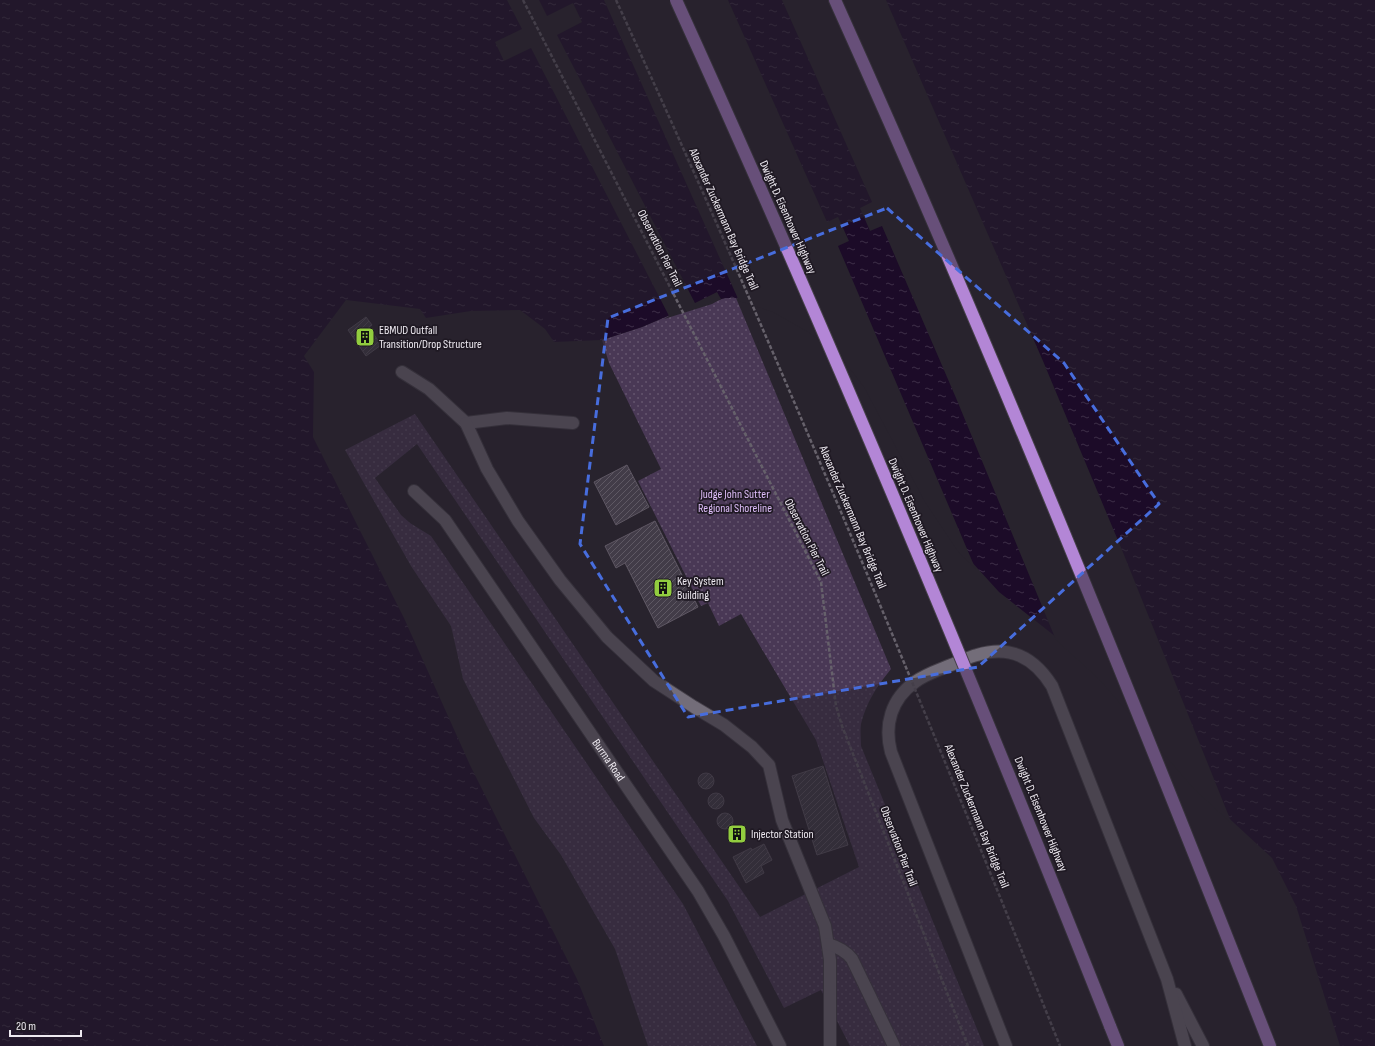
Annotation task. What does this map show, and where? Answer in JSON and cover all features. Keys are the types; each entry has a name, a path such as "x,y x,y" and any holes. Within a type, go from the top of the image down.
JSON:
{"highway":[{"name":"Dwight D. Eisenhower Highway","path":"676,0 760,186 919,556 1011,779 1118,1046"},
{"path":"835,0 1003,386 1117,662 1270,1046"}],"lane":[{"path":"402,372 429,389 466,423 487,469 518,520 560,580 607,637 654,681 694,708 724,725 752,747 769,765 782,820 825,926 830,960 830,1046"},
{"path":"466,423 507,418 573,423"},
{"name":"Burma Road","path":"414,491 445,520 698,890 724,936 780,1046"},
{"path":"1006,1046 891,752 888,738 888,723 891,715 897,701 908,687 916,681 976,655 997,652 1017,654 1035,664 1042,671 1052,686 1167,979 1185,1046"},
{"path":"828,944 837,946 847,953 852,960 894,1046"},
{"path":"1167,979 1203,1046"}],"path":[{"name":"Observation Pier Trail","path":"523,0 821,582 836,706 842,726 968,1046"},
{"name":"Alexander Zuckermann Bay Bridge Trail","path":"616,0 713,214 872,584 950,772 1060,1046"}],"highlighted area":[{"path":"887,208 1064,363 1159,504 978,667 688,717 580,544 608,318"}],"green space":[{"name":"Judge John Sutter Regional Shoreline","path":"725,298 736,298 891,669 877,688 863,716 861,724 861,746 984,1046 850,1046 821,990 784,1008 728,901 417,444 375,478 401,515 410,523 431,536 683,904 757,1046 648,1046 615,949 561,855 534,818 463,679 451,626 411,566 345,450 415,414 760,917 859,867 816,740 741,614 719,626 708,603 701,606 638,481 661,469 609,363 602,340 642,327 670,315"}],"water":[{"path":"0,0 1375,0 1375,1046 1340,1046 1296,906 1272,858 1195,787 1100,678 1056,637 999,592 959,548 866,386 842,354 809,330 774,310 736,298 725,298 693,307 642,327 602,340 554,342 545,329 520,310 471,311 426,318 420,309 346,300 304,356 314,372 313,437 404,618 470,765 577,979 604,1046 0,1046"}],"pier":[{"path":"507,0 539,0 547,16 573,3 582,22 557,35 695,303 717,292 721,299 712,304 664,319 669,316 531,48 504,61 495,42 522,29"},
{"path":"604,0 728,0 827,222 838,217 849,241 838,246 976,570 957,550 925,502 864,387 840,356 808,332 773,312 739,301"},
{"path":"782,0 886,0 1043,361 1122,550 1232,824 1194,789 1099,679 1056,640 956,398 882,226 870,231 860,208 872,202"}],"building":[{"name":"EBMUD Outfall Transition/Drop Structure","path":"366,317 372,325 369,327 381,345 366,356 348,330"},
{"path":"627,465 649,507 616,525 594,482"},
{"name":"Key System Building","path":"655,521 698,607 658,628 625,563 616,568 605,546"},
{"path":"823,766 848,845 817,855 792,776"},
{"path":"703,773 709,773 714,778 712,787 709,789 703,789 698,784 698,778"},
{"path":"713,793 719,793 724,798 722,807 719,809 713,809 708,804 708,798"},
{"path":"722,813 728,813 733,818 731,827 728,829 722,829 717,824 717,818"},
{"name":"Injector Station","path":"744,828 746,833 730,840 728,836"},
{"path":"764,844 772,860 761,866 764,873 746,883 733,857 751,848 752,850"}],"place":[{"name":"EBMUD Outfall Transition/Drop Structure","path":"365,337"},
{"name":"Key System Building","path":"663,588"},
{"name":"Injector Station","path":"737,834"}]}
